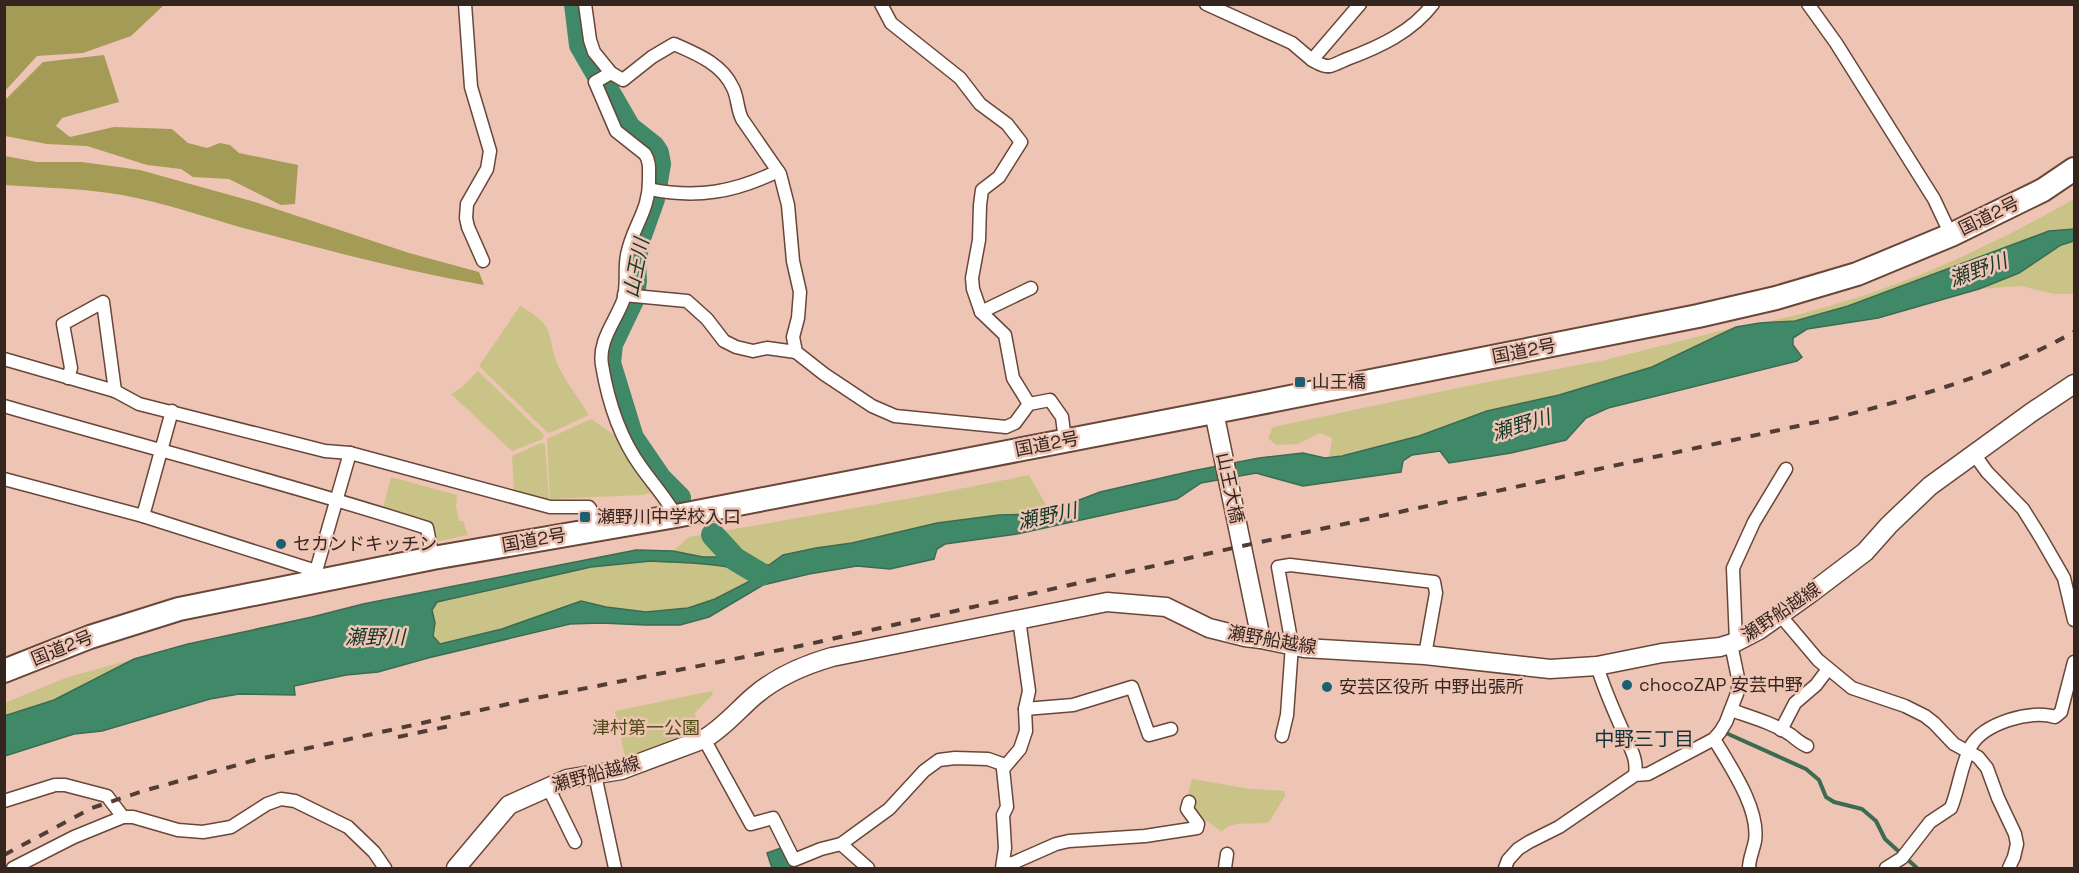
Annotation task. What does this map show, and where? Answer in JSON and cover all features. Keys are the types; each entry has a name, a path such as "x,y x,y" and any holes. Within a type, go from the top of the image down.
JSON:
{"highway":[{"name":"国道2号","path":"4,671 90,637 157,615 317,576 676,516 1687,319 1754,303 1857,274 1951,235 2043,190 2074,169"}],"main road":[{"name":"瀬野船越線","path":"456,868 509,805 567,779 621,770 704,739 714,733 762,690 808,664 832,657 1107,602 1166,607 1209,628 1304,648 1425,655 1550,669 1597,666 1662,653 1720,647 1734,643 1760,630 1865,552 1889,525 1930,486 2074,384"},
{"name":"山王大橋","path":"1214,412 1261,639"}],"street":[{"path":"465,4 471,87 490,151 487,169 467,204 466,218 468,228 483,261"},
{"path":"585,4 594,52 610,74 624,80 652,57 674,44 712,63 733,87 738,112 778,171 788,205 793,261 800,292 798,318 793,337 796,352"},
{"path":"881,4 891,22 960,78 980,104 1007,124 1021,142 999,177 982,190 979,240 972,278 975,298 981,312 1005,334 1013,378 1029,404"},
{"path":"1206,4 1292,43 1312,60 1329,66 1369,51 1402,33 1424,16 1433,4"},
{"path":"1312,60 1360,4"},
{"path":"1808,4 1836,43 1934,199 1951,235"},
{"path":"610,74 596,81 616,131 648,159 653,190 627,253 629,295 604,340 602,364 619,430 641,467 661,491 676,516"},
{"path":"653,190 689,195 713,193 752,184 778,171"},
{"path":"981,312 1031,288"},
{"path":"629,295 687,301 708,319 724,341 753,351 767,348 796,352 872,406 896,416 1006,427 1015,423 1029,404 1050,400 1062,417 1065,440"},
{"path":"68,378 71,368 63,324 103,302 115,391"},
{"path":"4,359 115,391 139,404 325,451 350,453 550,507 589,507 603,528"},
{"path":"4,406 161,452 337,499 427,528 433,558"},
{"path":"143,516 172,411"},
{"path":"4,479 143,516 317,576 350,453"},
{"path":"1974,454 1987,472 2023,509 2041,538 2064,578 2074,621"},
{"path":"1504,868 1518,849 1559,827 1635,775 1648,774 1714,739 1726,722 1738,691 1734,643 1733,568 1754,522 1786,469"},
{"path":"1282,736 1287,715 1292,645 1278,567 1290,565 1434,582 1436,593 1425,655"},
{"path":"1780,615 1818,660 1852,688 1905,706 1924,716 1954,744 1978,757 1988,768 1998,798 2015,834 2017,844 2008,868"},
{"path":"1019,619 1029,691 1025,738 1020,750 1003,769 1007,807 1003,815 1005,833 1003,866 1069,841 1145,836 1197,828 1198,824 1187,809 1189,802"},
{"path":"1886,868 1902,858 1930,822 1952,808 1959,778 1972,744 1984,733 2009,720 2034,714 2055,717 2061,712 2074,662"},
{"path":"1597,666 1623,733 1631,745 1637,765 1635,775"},
{"path":"1781,730 1795,703 1816,685 1828,669"},
{"path":"1026,709 1073,705 1132,687 1149,735 1171,729"},
{"path":"1731,710 1760,720 1807,746"},
{"path":"704,739 751,824 773,818 795,860 821,849 841,844 889,809 924,771 939,760 988,759 1005,765"},
{"path":"1714,739 1735,773 1749,802 1755,841 1749,868"},
{"path":"595,775 615,868"},
{"path":"4,801 55,785 65,785 107,796 123,817"},
{"path":"548,787 575,842"},
{"path":"13,868 74,837 123,817 133,817 178,830 203,832 231,827 267,804 281,799 295,801 348,827 374,852 385,868"},
{"path":"841,844 868,868"},
{"path":"1225,868 1227,854"}],"green space":[{"path":"2074,199 2074,229 2049,231 1848,306 1795,321 1760,323 1843,302 1922,274 1999,239"},
{"path":"2074,241 2074,294 2054,294 2021,286 1979,289 2019,273 2061,245"},
{"path":"520,306 542,321 547,328 561,371 589,415 550,433 479,366"},
{"path":"1736,327 1652,367 1559,395 1487,411 1419,436 1342,456 1329,457 1332,438 1320,433 1298,444 1276,445 1268,438 1273,427 1472,385 1605,360"},
{"path":"478,371 544,435 543,439 512,451 451,394 461,388"},
{"path":"591,419 614,435 651,493 550,499 547,439"},
{"path":"541,443 545,444 549,499 536,499 514,493 512,456"},
{"path":"1029,475 1046,505 1043,514 938,523 863,541 799,551 769,565 755,564 739,557 703,557 673,551 689,537"},
{"path":"391,477 457,495 456,507 459,521 463,521 468,535 435,542 431,524 383,508"},
{"path":"651,561 736,568 759,577 715,599 688,608 646,612 581,601 502,629 440,644 433,637 435,623 431,610 437,602 591,567"},
{"path":"134,659 54,700 5,716 4,703 68,677"},
{"name":"津村第一公園","path":"712,691 713,694 694,714 702,724 696,735 626,761 615,711"},
{"path":"1192,779 1251,789 1285,791 1285,796 1269,822 1237,824 1222,832 1202,817 1191,803 1188,793"}],"shaded area":[{"path":"5,4 164,5 131,36 83,53 37,56 5,91"},
{"path":"104,55 119,102 62,118 56,126 70,137 114,127 172,129 188,143 207,148 220,143 230,145 239,153 298,165 295,204 281,205 229,179 193,177 181,169 147,165 87,146 47,144 5,136 5,100 43,62"},
{"path":"5,156 37,162 82,162 140,170 255,202 409,253 479,272 484,285 421,273 328,250 137,198 93,191 5,185"}],"water":[{"name":"瀬野川","path":"2074,229 2074,241 2061,245 2019,273 1979,289 1878,318 1807,329 1793,338 1793,345 1802,357 1797,361 1608,408 1586,418 1566,440 1511,453 1449,463 1440,451 1412,455 1403,461 1401,472 1303,486 1256,473 1201,483 1177,499 1017,534 945,544 937,549 934,559 890,569 857,566 763,585 709,617 680,625 570,624 378,672 346,675 294,686 295,695 239,694 210,699 102,731 74,734 5,756 4,716 54,700 134,659 188,644 363,604 636,550 673,551 703,557 740,557 755,564 769,565 783,555 852,543 937,523 999,515 1043,514 1100,492 1259,458 1303,453 1325,458 1342,456 1419,436 1487,411 1559,395 1652,367 1736,327 1795,321 1848,306 2049,231","holes":["651,561 736,568 758,577 715,599 688,608 646,612 581,601 502,629 440,644 433,636 435,623 432,610 437,602 591,567"]},
{"path":"781,848 792,868 772,868 767,853"}],"waterway":[{"name":"山王川","path":"576,4 581,45 629,128 653,147 657,153 659,164 653,199 638,241 634,263 635,281 632,300 611,344 609,363 632,438 660,479 679,498"},
{"name":"山王川","path":"713,535 735,559 760,574"},
{"path":"1726,733 1806,769 1819,780 1826,797 1834,802 1862,809 1876,821 1885,839 1917,868"}],"railway":[{"path":"4,855 92,808 143,791 259,759 531,699 805,645 1242,546 1835,418 1957,383 2017,360 2074,332"},
{"path":"398,737 454,725"}],"place":[{"name":"山王橋","path":"1300,382"},
{"name":"瀬野川中学校入口","path":"585,517"},
{"name":"セカンドキッチン","path":"281,544"},
{"name":"chocoZAP 安芸中野","path":"1627,685"},
{"name":"安芸区役所 中野出張所","path":"1327,687"}],"district":[{"name":"中野三丁目","path":"1644,739"}]}
